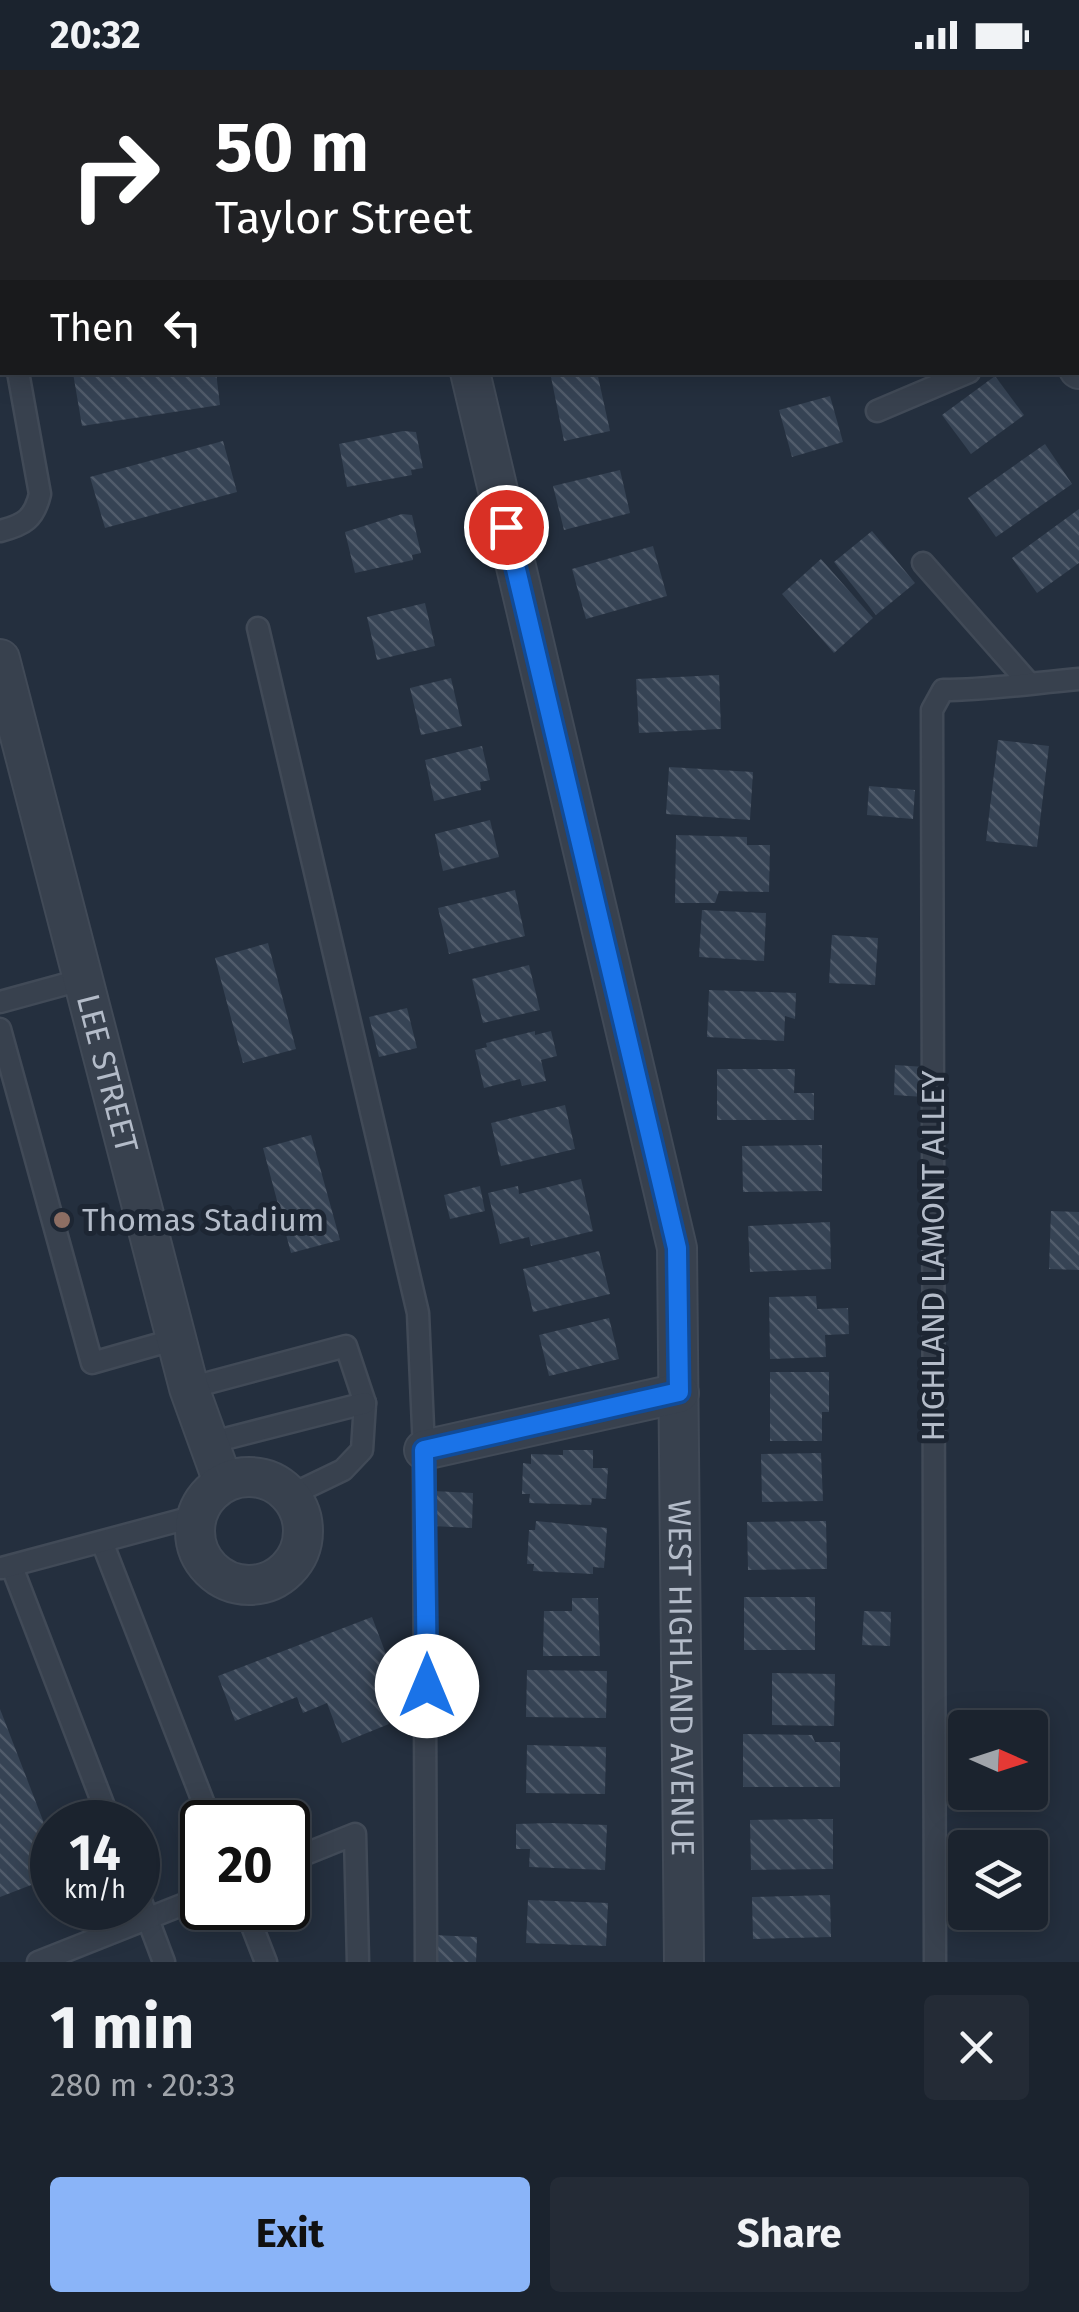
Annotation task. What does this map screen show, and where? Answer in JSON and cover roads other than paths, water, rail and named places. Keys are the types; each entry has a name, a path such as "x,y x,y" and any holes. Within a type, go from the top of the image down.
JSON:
{"street":[{"name":"WEST HIGHLAND AVENUE","path":"471,375 677,1248 684,1962"},
{"name":"LEE STREET","path":"0,658 188,1388 223,1482"},
{"path":"424,1450 679,1392"},
{"path":"247,1476 271,1480 291,1495 300,1512 301,1548 292,1565 260,1585 242,1586 209,1569 198,1553 196,1516 206,1496 223,1482 247,1476"}],"lane":[{"path":"0,531 22,526 36,512 40,494 19,375"},
{"path":"877,411 962,375"},
{"path":"924,564 1028,682"},
{"path":"258,628 418,1313 424,1450 426,1962"},
{"name":"HIGHLAND LAMONT ALLEY","path":"936,1962 931,1316 935,1019 933,774 929,742 932,710 943,690 1000,690 1028,682 1079,679"},
{"path":"0,1002 84,979"},
{"path":"0,1029 92,1363 176,1339"},
{"path":"188,1388 346,1346 365,1404 364,1444 353,1463 291,1495"},
{"path":"208,1443 365,1404"},
{"path":"101,1800 6,1568 196,1516"},
{"path":"102,1542 203,1800"},
{"path":"310,1852 355,1834 358,1962"},
{"path":"38,1962 122,1930"},
{"path":"152,1930 164,1962"},
{"path":"254,1930 266,1962"}],"place":[{"name":"Thomas Stadium","path":"62,1220"}]}
